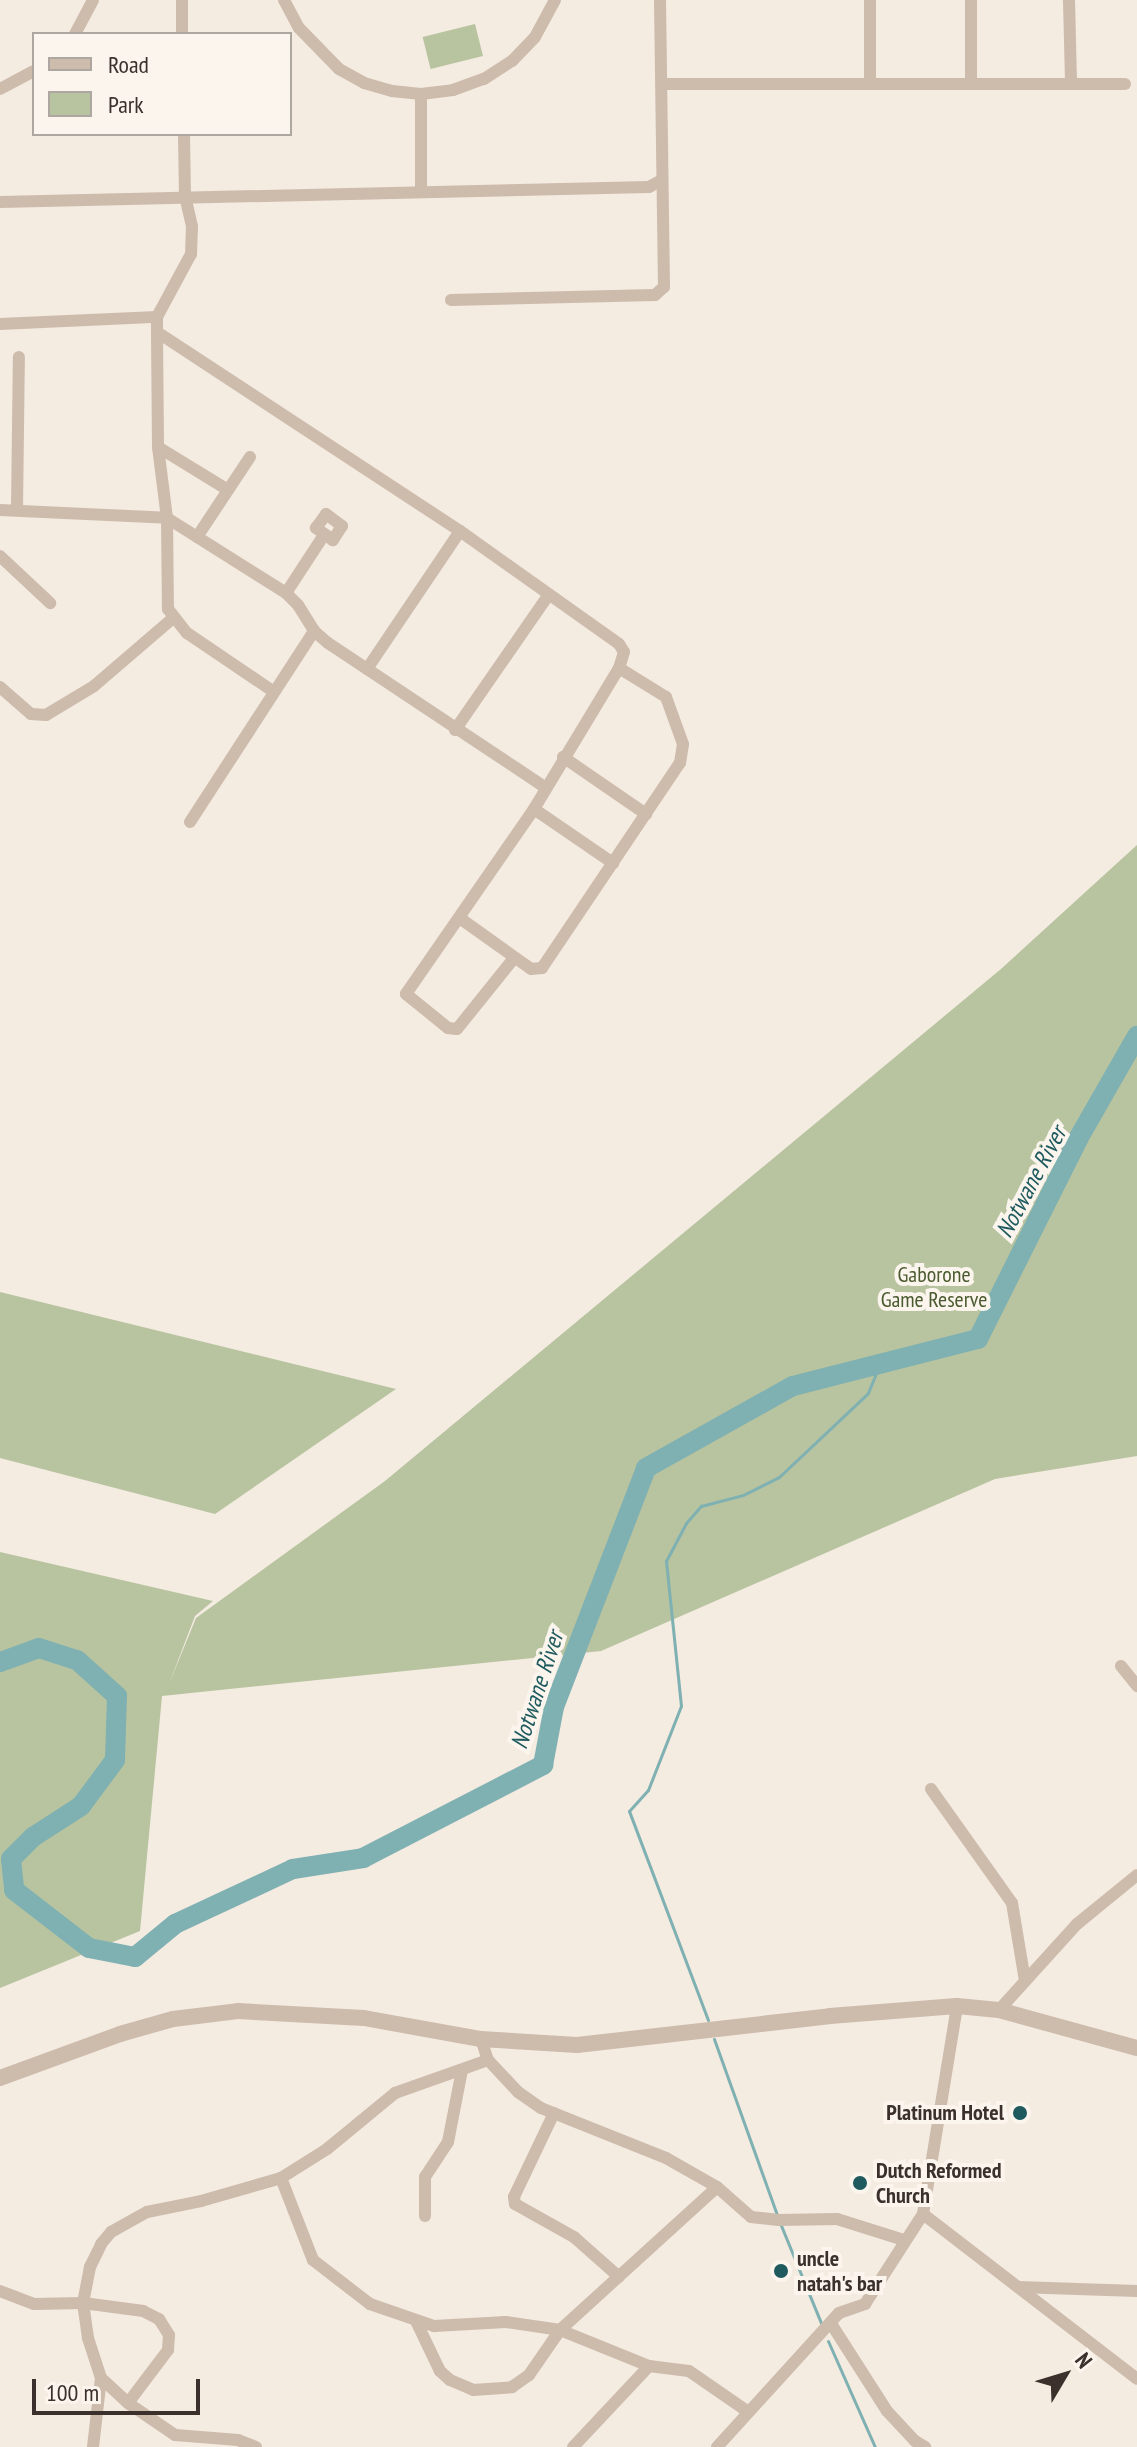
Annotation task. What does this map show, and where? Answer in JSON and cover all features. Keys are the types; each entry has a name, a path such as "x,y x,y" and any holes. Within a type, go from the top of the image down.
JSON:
{"street":[{"path":"76,32 93,0"},
{"path":"182,0 182,32"},
{"path":"284,0 299,28 339,69 364,83 392,91 421,94 453,90 484,79 512,61 535,37 555,0"},
{"path":"451,300 655,295 666,283 660,181 664,171 660,0"},
{"path":"870,0 870,84"},
{"path":"971,0 971,83"},
{"path":"1069,0 1071,84"},
{"path":"0,89 32,72"},
{"path":"662,84 1125,84"},
{"path":"421,94 421,192"},
{"path":"184,136 185,196 192,226 191,254 157,317 158,447 167,518 168,609 187,633 274,692"},
{"path":"0,202 649,187 660,181"},
{"path":"0,324 157,317"},
{"path":"157,332 460,531 619,644 624,652 619,668 534,809 461,919 406,991 409,998 448,1028 460,1027 514,958"},
{"path":"17,510 19,357"},
{"path":"158,447 228,490"},
{"path":"197,537 250,457"},
{"path":"0,510 167,518 286,593 298,605 314,631 455,730 545,787"},
{"path":"367,669 460,531"},
{"path":"286,593 324,535"},
{"path":"0,556 50,603"},
{"path":"455,730 549,594"},
{"path":"0,687 31,714 46,715 94,686 173,618"},
{"path":"190,822 314,631"},
{"path":"461,919 531,969 542,968 680,763 683,744 669,704 660,690 619,668"},
{"path":"563,757 646,814"},
{"path":"534,809 613,863"},
{"path":"1121,1666 1137,1686"},
{"path":"931,1789 1012,1903 1025,1981"},
{"path":"999,2010 1077,1924 1137,1875"},
{"path":"717,2447 747,2411 848,2308 865,2304 879,2287 904,2240 923,2214 957,2006"},
{"path":"0,2078 120,2034 173,2019 238,2011 364,2018 481,2039 577,2045 830,2016 957,2006 999,2010 1137,2048"},
{"path":"481,2039 488,2060 518,2092 554,2113 666,2158 717,2187 756,2218 837,2219 904,2240"},
{"path":"93,2447 101,2378 88,2338 83,2303 90,2267 101,2244 128,2221 147,2212 201,2201 281,2178 327,2149 395,2093 488,2060"},
{"path":"425,2216 425,2177 448,2142 462,2070"},
{"path":"554,2113 514,2197 515,2204 574,2237 619,2277"},
{"path":"281,2178 313,2260 322,2270 370,2304 416,2321 446,2327 506,2322 560,2330 649,2366 689,2371 747,2411"},
{"path":"416,2321 440,2371 450,2380 473,2390 496,2390 521,2382 560,2330 717,2187"},
{"path":"923,2214 1137,2379"},
{"path":"1018,2287 1137,2291"},
{"path":"0,2291 48,2306 83,2303 151,2314 169,2335 168,2350 128,2403"},
{"path":"832,2325 887,2411 925,2447"},
{"path":"573,2447 649,2366"},
{"path":"101,2378 128,2403 175,2435 238,2440 256,2447"}],"green space":[{"path":"475,24 483,56 431,69 423,37"},
{"name":"Gaborone Game Reserve","path":"1137,845 1137,1456 995,1479 601,1651 162,1696 140,1931 0,1988 0,1552 213,1601 195,1616 169,1684 196,1618 385,1481 1001,969"},
{"path":"0,1292 396,1389 215,1514 0,1458"}],"waterway":[{"name":"Notwane River","path":"0,1662 39,1648 77,1660 117,1696 115,1760 81,1806 33,1837 11,1859 14,1890 89,1948 135,1957 175,1924 293,1869 363,1858 543,1765 554,1707 646,1468 793,1386 978,1339 1078,1139 1137,1036"},
{"path":"708,2020 629,1811 648,1790 681,1706 666,1561 686,1523 701,1506 743,1495 779,1477 868,1393 880,1364"},
{"path":"714,2039 777,2215"},
{"path":"780,2223 821,2323"},
{"path":"828,2341 875,2447"}],"place":[{"name":"Platinum Hotel","path":"1020,2113"},
{"name":"Dutch Reformed Church","path":"860,2183"},
{"name":"uncle natah's bar","path":"781,2271"}]}
